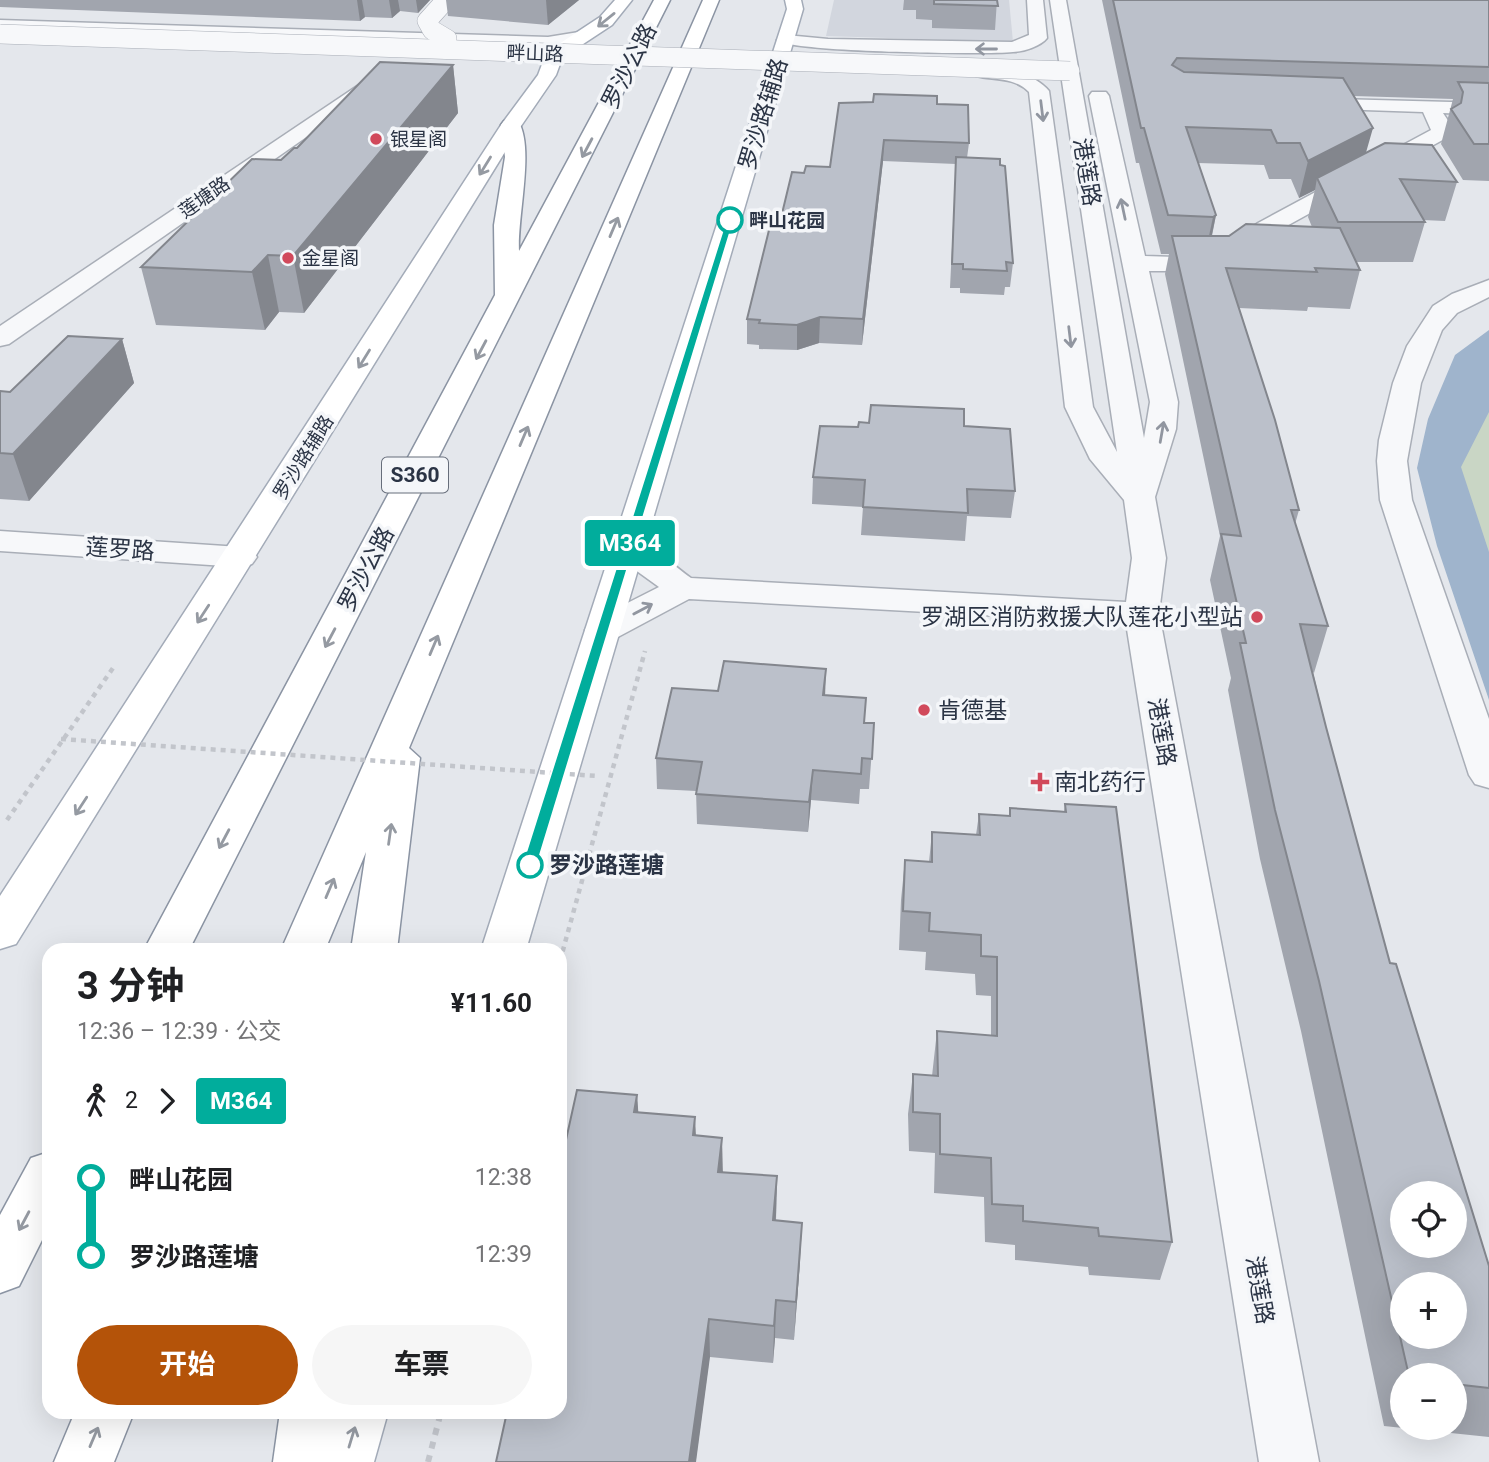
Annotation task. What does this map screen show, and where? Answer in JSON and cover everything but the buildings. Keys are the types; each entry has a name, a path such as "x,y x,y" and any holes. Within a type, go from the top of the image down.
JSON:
{"main road":[{"name":"罗沙路辅路","path":"0,932 240,557 511,125 547,75 551,63 565,48 606,21 624,0"},
{"name":"罗沙公路","path":"306,943 711,0"},
{"name":"罗沙路辅路","path":"505,943 786,40 795,3"},
{"name":"罗沙公路","path":"170,943 508,298 654,7"},
{"path":"508,298 506,225 516,157 511,125"},
{"path":"375,943 407,708"},
{"path":"0,1268 42,1187"},
{"path":"84,1462 102,1419"},
{"path":"303,1462 308,1419"},
{"path":"344,1462 357,1419"}],"street":[{"path":"445,49 447,39 432,30 427,21 446,0"},
{"path":"786,40 828,44 1014,47 1038,38 1035,0"},
{"name":"港莲路","path":"1058,0 1082,71 1121,374 1149,558 1142,614 1289,1462"},
{"path":"1080,0 1086,32"},
{"name":"畔山路","path":"0,24 536,42 585,36"},
{"name":"畔山路","path":"0,34 1082,71"},
{"name":"畔山路","path":"0,39 508,62 547,75"},
{"name":"莲塘路","path":"0,338 408,57"},
{"path":"777,68 812,64 991,71 1021,77 1036,86 1040,95 1079,407 1105,459 1139,498"},
{"path":"1082,71 1135,263 1164,402 1160,443 1144,474 1139,498"},
{"path":"1289,101 1489,109"},
{"path":"1135,263 1212,266 1240,243 1273,222 1441,133 1441,124 1429,107"},
{"path":"1489,288 1463,299 1438,315 1422,342 1401,408 1392,458 1396,500 1489,775"},
{"name":"莲罗路","path":"0,541 240,557"},
{"path":"628,549 683,588"},
{"path":"603,630 683,588 1142,614"}],"path":[{"path":"565,943 647,644"},
{"path":"7,820 113,668"},
{"path":"61,739 597,776"},
{"path":"428,1462 439,1419"}],"shaded area":[{"path":"834,0 1009,0 1013,42 826,36"}],"green space":[{"path":"1489,387 1489,647 1453,438"}],"water":[{"path":"1489,330 1489,412 1461,467 1489,552 1489,700 1437,546 1417,468 1428,419 1455,355"}],"bus line":[{"name":"M364","path":"530,865 730,220"}],"place":[{"name":"银星阁","path":"376,139"},
{"name":"畔山花园","path":"730,220"},
{"name":"金星阁","path":"288,258"},
{"name":"罗湖区消防救援大队莲花小型站","path":"1257,617"},
{"name":"肯德基","path":"924,710"},
{"name":"南北药行","path":"1040,782"},
{"name":"罗沙路莲塘","path":"530,865"}]}
